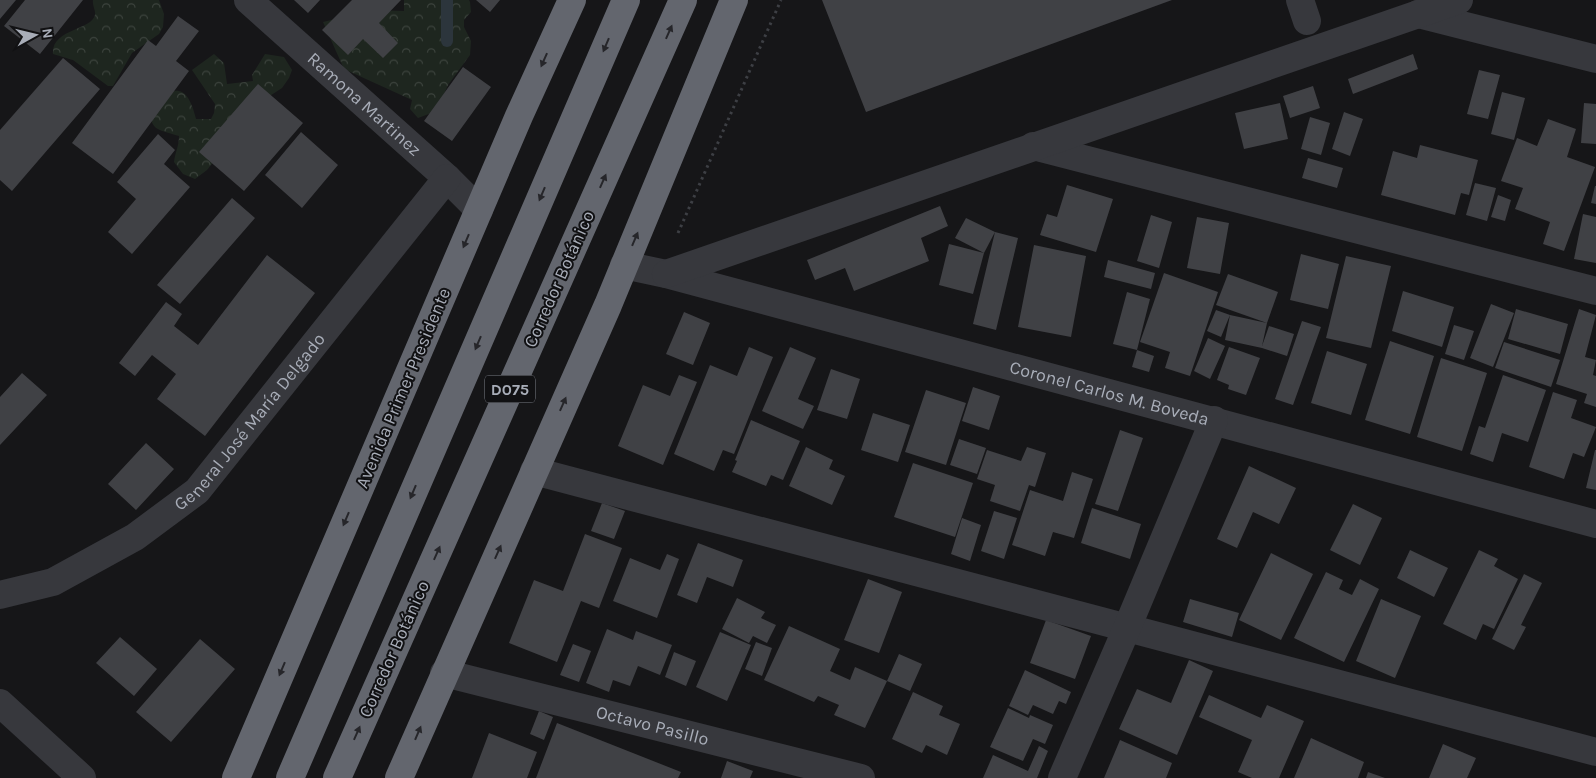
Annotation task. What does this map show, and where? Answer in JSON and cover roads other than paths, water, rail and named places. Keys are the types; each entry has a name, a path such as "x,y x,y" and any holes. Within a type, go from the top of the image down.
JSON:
{"highway":[{"name":"Avenida Primer Presidente","path":"236,778 518,116 572,0"},
{"name":"D075","path":"290,778 626,0"},
{"name":"Corredor Botánico","path":"337,778 683,0"},
{"path":"399,778 624,265 734,0"}],"street":[{"name":"Ramona Martinez","path":"248,0 447,178 479,210"},
{"path":"666,274 1459,0"},
{"path":"1418,14 1596,59"},
{"path":"1033,146 1596,291"},
{"name":"General José María Delgado","path":"0,596 53,582 135,537 197,491 447,178"},
{"name":"Coronel Carlos M. Boveda","path":"624,265 666,274 1214,420 1596,524"},
{"path":"1062,778 1214,420"},
{"path":"534,471 1596,752"},
{"name":"Octavo Pasillo","path":"444,673 861,778"},
{"path":"0,703 82,778"}],"waterway":[{"path":"447,0 447,41"}]}
